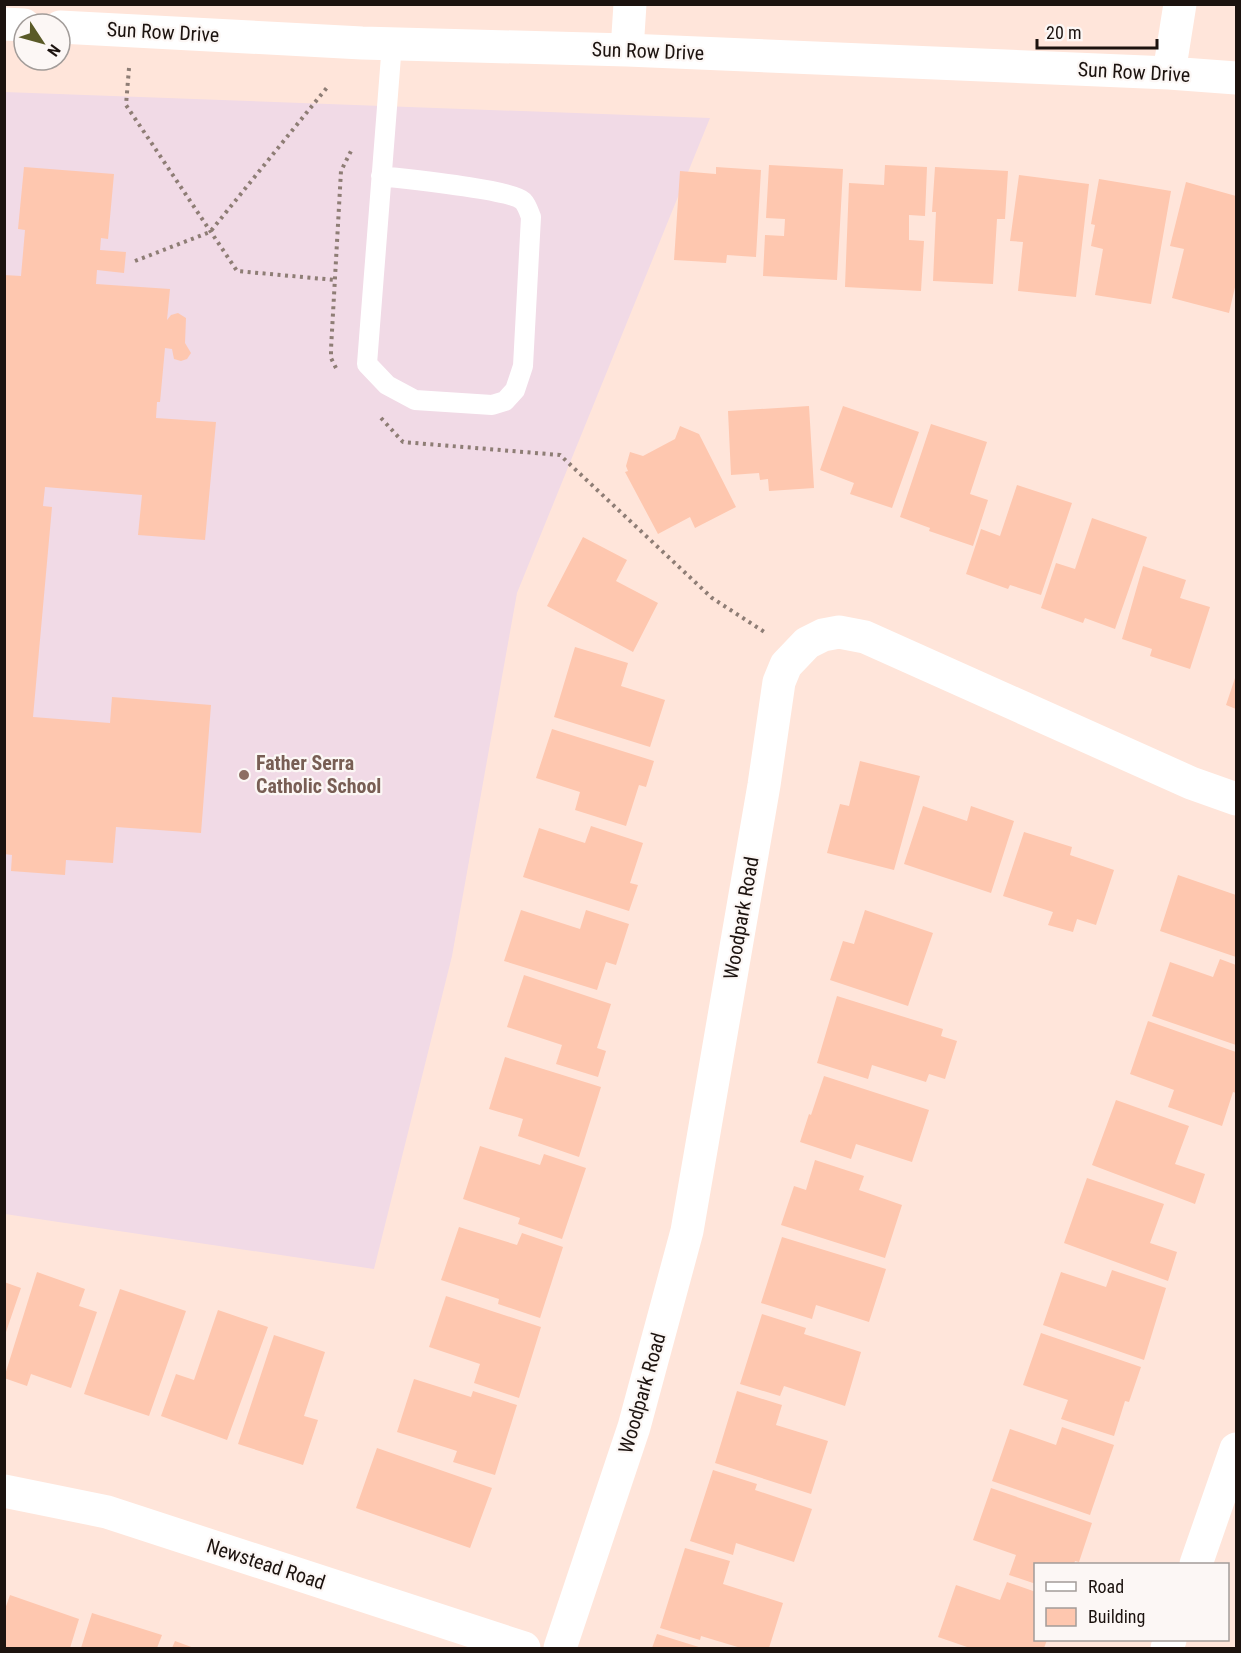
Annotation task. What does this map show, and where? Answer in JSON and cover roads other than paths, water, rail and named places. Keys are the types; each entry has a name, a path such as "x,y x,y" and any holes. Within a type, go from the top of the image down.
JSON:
{"street":[{"path":"627,50 630,4"},
{"path":"1169,73 1180,4"},
{"name":"Sun Row Drive","path":"72,28 392,43 627,50 1169,73 1236,78"},
{"name":"Woodpark Road","path":"560,1648 634,1426 687,1231 764,785 778,682 786,665 807,643 823,635 839,632 866,637 1191,783 1236,799"},
{"path":"1196,1563 1236,1449"},
{"name":"Newstead Road","path":"4,1491 107,1512 524,1648"}],"lane":[{"path":"381,176 495,191 522,200 529,210 531,217 523,366 515,390 505,401 492,405 415,400 387,385 368,364 381,176 392,43"}],"place":[{"name":"Father Serra Catholic School","path":"244,775"}]}
